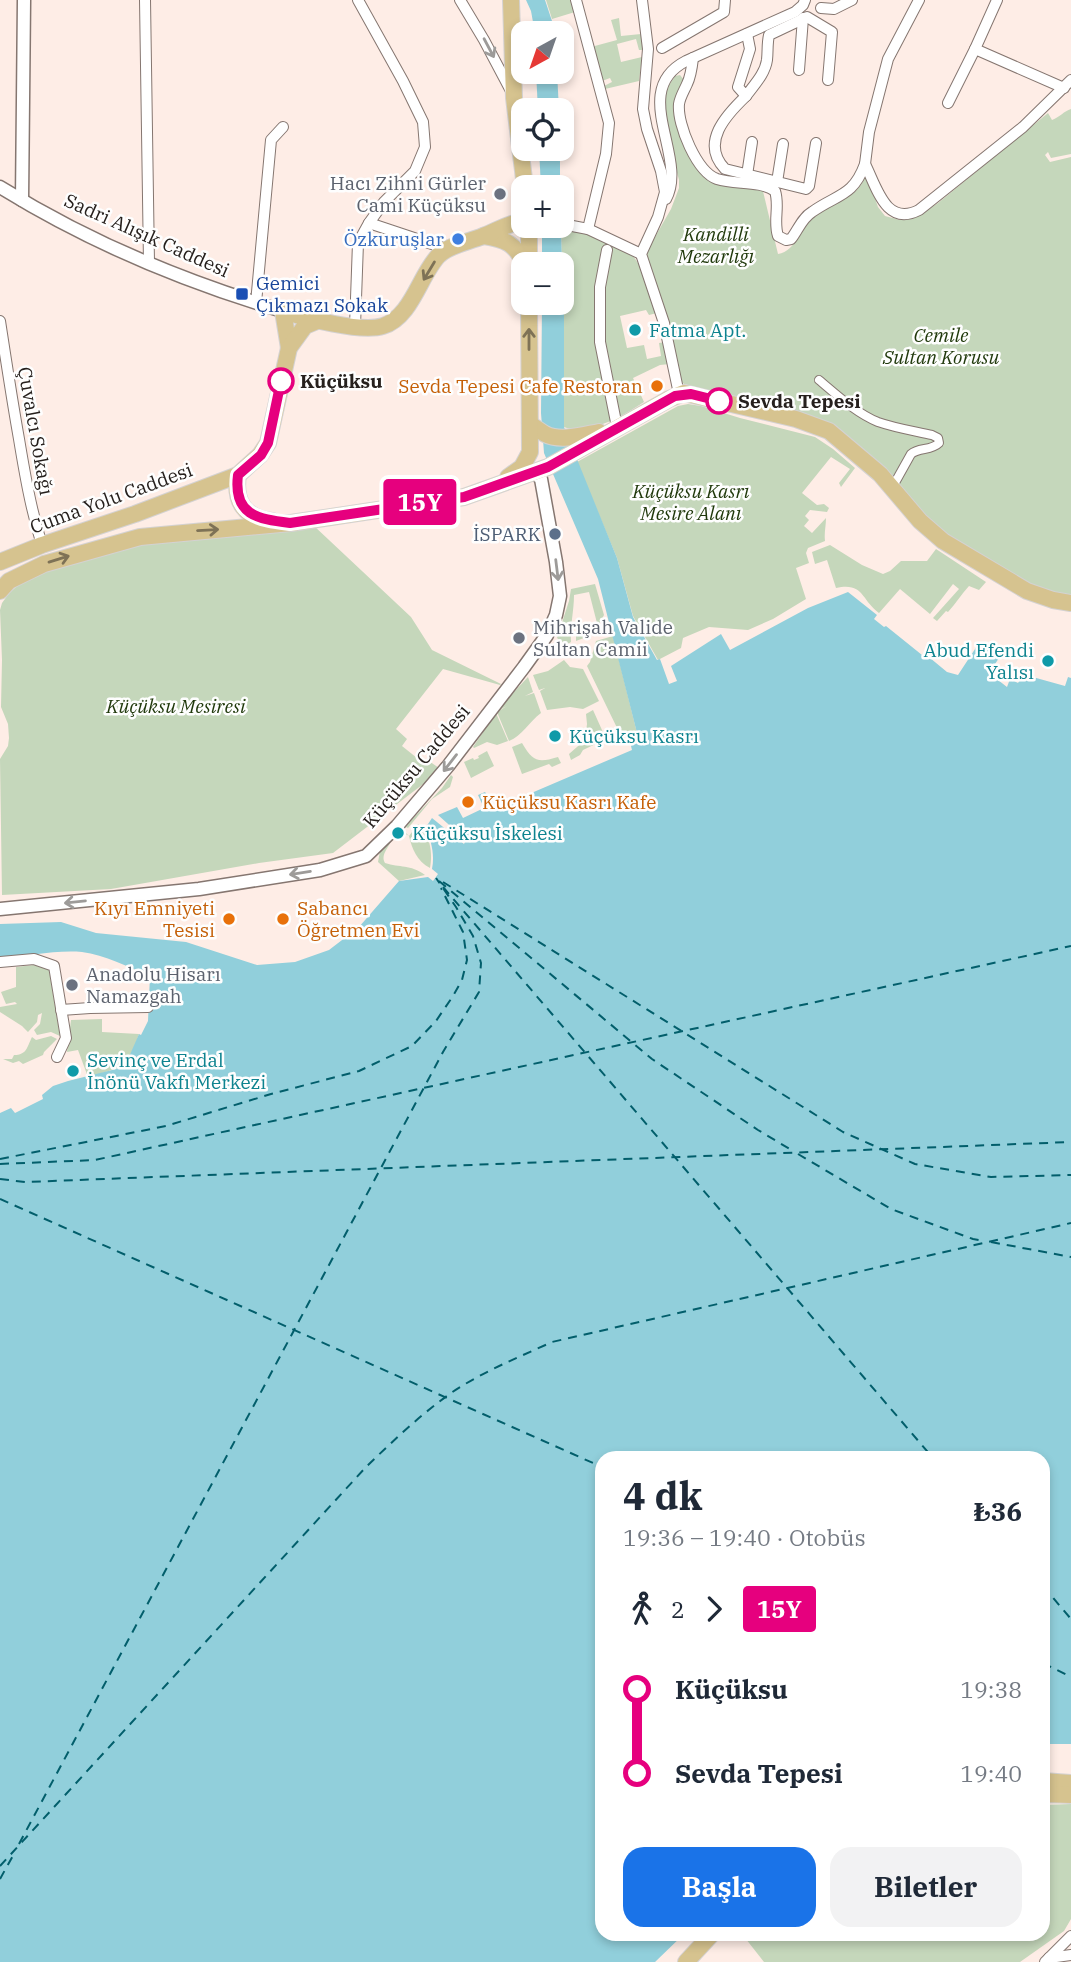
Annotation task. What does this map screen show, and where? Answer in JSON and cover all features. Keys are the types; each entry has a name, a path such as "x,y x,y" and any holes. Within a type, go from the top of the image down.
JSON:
{"main road":[{"path":"512,0 514,98"},
{"path":"290,523 264,520 249,513 239,500 236,490 238,475 261,455 268,443 289,348 283,311 317,321 355,326 383,326 399,317 437,257 447,249 511,226"},
{"path":"484,236 499,238 519,252"},
{"name":"Küçüksu Caddesi","path":"529,315 530,452 537,470"},
{"path":"289,348 305,326 317,321"},
{"path":"530,424 545,434 576,443 614,428 679,394 691,394 796,419 820,427 835,436 875,469 926,527 966,556 1027,591 1071,603"},
{"name":"Cuma Yolu Caddesi","path":"0,591 9,581 44,564 140,537 290,523 464,497 537,470 576,443"},
{"name":"Cuma Yolu Caddesi","path":"0,562 238,475"},
{"path":"135,514 141,521 143,530 140,537"},
{"path":"1050,1782 1071,1783"},
{"path":"1050,1794 1071,1795"},
{"path":"686,1962 707,1941"}],"street":[{"path":"22,200 24,0"},
{"path":"145,0 149,263"},
{"path":"355,326 358,243 384,202 415,171 425,147 423,121 358,0"},
{"path":"460,0 514,98"},
{"path":"576,0 609,123 607,147 588,229"},
{"path":"642,0 648,49 643,109 664,182 663,204"},
{"path":"662,48 724,12 724,0"},
{"path":"679,394 664,323 641,254 670,190 673,175 662,131 662,91 670,71 795,12 805,0"},
{"path":"821,8 834,9 852,0"},
{"path":"693,58 691,74 679,107 682,127 690,148 714,177 765,186 775,191 776,229 780,238 791,239 809,214 850,190 860,177 888,58 919,0"},
{"path":"948,103 997,0"},
{"path":"817,143 809,186 806,189 726,169 720,163 716,152 716,132 730,110 746,96 763,73 769,36 803,18 807,17 832,32 828,80"},
{"path":"799,70 803,18"},
{"path":"746,96 738,87 750,49 747,34"},
{"path":"865,164 888,209 900,215 913,213 1023,127 1067,84 975,50"},
{"path":"256,303 271,140 283,127"},
{"path":"747,175 752,142"},
{"path":"777,182 783,144"},
{"name":"Sadri Alışık Caddesi","path":"0,188 67,225 149,263 283,311"},
{"path":"369,223 447,249"},
{"path":"574,226 588,229 641,254"},
{"path":"607,250 600,287 600,342 614,428"},
{"name":"Çuvalcı Sokağı","path":"0,321 27,486 42,545"},
{"path":"819,380 872,419 932,435 939,440 935,447 911,454 892,488"},
{"name":"Küçüksu Caddesi","path":"0,909 199,889 320,870 366,856 397,826 448,766 547,635 560,596 556,562 537,470"},
{"path":"0,962 34,959 54,966 66,1038 57,1057"},
{"path":"61,1010 148,1007"},
{"path":"1047,1960 1071,1936"},
{"path":"1047,1960 1071,1955"}],"green space":[{"path":"546,0 572,0 575,12 552,19"},
{"path":"619,18 621,36 641,34 641,37 644,37 644,50 639,50 636,39 617,44 621,62 642,57 639,81 605,89 604,86 612,82 610,78 602,81 591,47 617,40 611,20"},
{"name":"Cemile Sultan Korusu","path":"680,75 684,80 675,105 712,181 724,186 762,187 778,254 790,248 813,214 837,203 859,188 866,173 878,207 885,216 900,220 917,217 1048,113 1052,120 1071,109 1071,154 1051,158 1048,152 1045,155 1050,162 1071,157 1071,598 1029,586 969,552 926,519 865,452 756,402 681,381 670,328 647,255 679,188 665,112 666,90 675,76"},
{"path":"574,230 629,252 634,257 646,280 657,313 649,315 646,310 620,316 627,348 644,345 647,359 661,356 659,343 665,342 670,364 660,365 633,378 644,402 609,422 594,427 564,427 564,315 574,315 574,252 562,252 561,238 574,238"},
{"name":"Küçüksu Kasrı Mesire Alanı","path":"688,404 815,437 855,468 841,487 839,483 850,469 831,457 802,493 817,505 824,504 829,508 827,512 810,510 805,516 809,520 804,526 812,533 826,518 825,541 808,548 806,553 809,563 796,568 806,599 748,630 709,627 683,638 681,648 658,660 633,616 617,558 577,462 678,406"},
{"name":"Küçüksu Mesiresi","path":"313,525 411,617 432,650 501,684 443,669 396,729 407,739 402,746 422,762 426,759 439,768 435,775 333,853 111,889 2,895 0,759 8,746 9,738 8,724 1,707 0,610 10,592 26,579 135,541"},
{"path":"830,545 862,565 883,574 901,561 927,561 936,549 986,582 979,590 969,586 937,621 933,618 959,589 953,584 930,614 900,589 879,613 857,590 836,588 827,560 815,564 812,552"},
{"path":"595,584 604,615 594,634 576,641 576,625 578,624 579,628 597,623 589,592 574,595 571,642 566,645 557,638 571,589"},
{"path":"613,636 638,737 630,741 625,732 620,734 587,666 596,641"},
{"path":"564,660 570,667 583,669 599,701 583,709 570,707 547,710 540,691 545,688 539,690 533,675 548,671"},
{"path":"528,677 533,692 525,696 534,693 541,713 518,736 509,741 497,712 507,706 495,712"},
{"path":"593,710 606,739 583,750 571,760 569,754 585,740 586,714"},
{"path":"496,713 508,741 497,745 487,742 474,748 473,747"},
{"path":"522,743 533,757 545,760 558,757 561,763 552,767 549,764 522,774 512,747"},
{"path":"487,751 494,766 471,778 464,762 479,758 478,756"},
{"path":"451,775 453,777 450,787 432,799 408,828 403,830 409,836 401,831"},
{"path":"418,824 422,828 431,850 430,868 416,854 409,836"},
{"path":"391,840 384,854 385,863 410,868 425,875 399,881 378,862 380,851"},
{"path":"34,965 49,970 60,1036 51,1032 37,1035 34,1030 40,1024 42,1013 28,1032 0,1012 0,1007 17,1004 6,1004 1,992 16,987 16,967"},
{"path":"102,1019 102,1032 139,1034 126,1060 115,1068 88,1077 78,1050 67,1052 71,1020"},
{"path":"51,1036 57,1039 43,1055 23,1064 3,1059 12,1059 14,1055 24,1052 32,1037 36,1040"},
{"path":"1071,1804 1071,1919 1064,1931 1050,1941 1050,1805"},
{"path":"748,1941 1050,1941 1020,1962 764,1962"}],"water":[{"path":"526,0 545,0 552,21 533,21"},
{"path":"537,84 558,84 558,98 537,98"},
{"path":"540,161 560,161 560,175 540,175"},
{"path":"542,238 561,238 562,252 542,252"},
{"path":"542,315 564,315 564,427 617,558 633,617 657,660 660,659 669,684 677,681 671,666 721,634 730,650 808,608 848,592 877,615 874,619 947,672 958,675 977,646 1001,655 989,673 1007,687 1010,679 1018,683 1022,677 1026,679 1029,676 1065,686 1068,677 1071,678 1071,1744 1050,1744 1050,1451 595,1451 595,1941 677,1941 655,1962 0,1962 0,1113 11,1108 15,1113 43,1099 42,1095 53,1086 116,1069 128,1059 148,1021 150,976 82,952 0,959 0,924 61,922 96,933 186,942 257,965 295,962 329,950 359,927 399,881 428,877 433,881 438,874 432,869 432,848 426,827 432,818 464,844 466,840 438,815 457,807 463,818 484,808 478,795 485,792 496,808 632,750 631,746 638,737 598,579 544,453 541,413"}],"ferry route":[{"path":"19,1844 443,1052 479,992 481,963 473,936 436,878"},
{"path":"439,881 652,1059 793,1151"},
{"path":"443,882 843,1132 915,1164 991,1177 1071,1175"},
{"path":"443,887 927,1451"},
{"path":"0,1159 166,1126 359,1071 412,1046 436,1021 453,996 462,980 467,960 463,932 441,888"},
{"path":"0,1164 95,1160 1071,946"},
{"path":"0,1179 25,1182 1071,1142"},
{"path":"798,1154 891,1209 985,1241"},
{"path":"0,1199 595,1464"},
{"path":"0,1866 366,1467 418,1419 463,1385 552,1342 1071,1223"},
{"path":"991,1242 1071,1257"},
{"path":"1050,1594 1071,1619"},
{"path":"1050,1666 1071,1677"},
{"path":"0,1879 15,1852"}],"bus line":[{"name":"15Y","path":"281,381 268,443 261,455 238,475 236,490 239,500 249,513 264,520 290,523 464,497 548,467 675,396 684,393 719,401"}],"place":[{"name":"Hacı Zihni Gürler Cami Küçüksu","path":"500,194"},
{"name":"Özkuruşlar","path":"458,239"},
{"name":"Gemici Çıkmazı Sokak","path":"242,294"},
{"name":"Fatma Apt.","path":"635,330"},
{"name":"Küçüksu","path":"281,381"},
{"name":"Sevda Tepesi Cafe Restoran","path":"657,386"},
{"name":"Sevda Tepesi","path":"719,401"},
{"name":"İSPARK","path":"555,534"},
{"name":"Mihrişah Valide Sultan Camii","path":"519,638"},
{"name":"Abud Efendi Yalısı","path":"1048,661"},
{"name":"Küçüksu Kasrı","path":"555,736"},
{"name":"Küçüksu Kasrı Kafe","path":"468,802"},
{"name":"Küçüksu İskelesi","path":"398,833"},
{"name":"Kıyı Emniyeti Tesisi","path":"229,919"},
{"name":"Sabancı Öğretmen Evi","path":"283,919"},
{"name":"Anadolu Hisarı Namazgah","path":"72,985"},
{"name":"Sevinç ve Erdal İnönü Vakfı Merkezi","path":"73,1071"}],"park label":[{"name":"Kandilli Mezarlığı","path":"716,245"}]}
